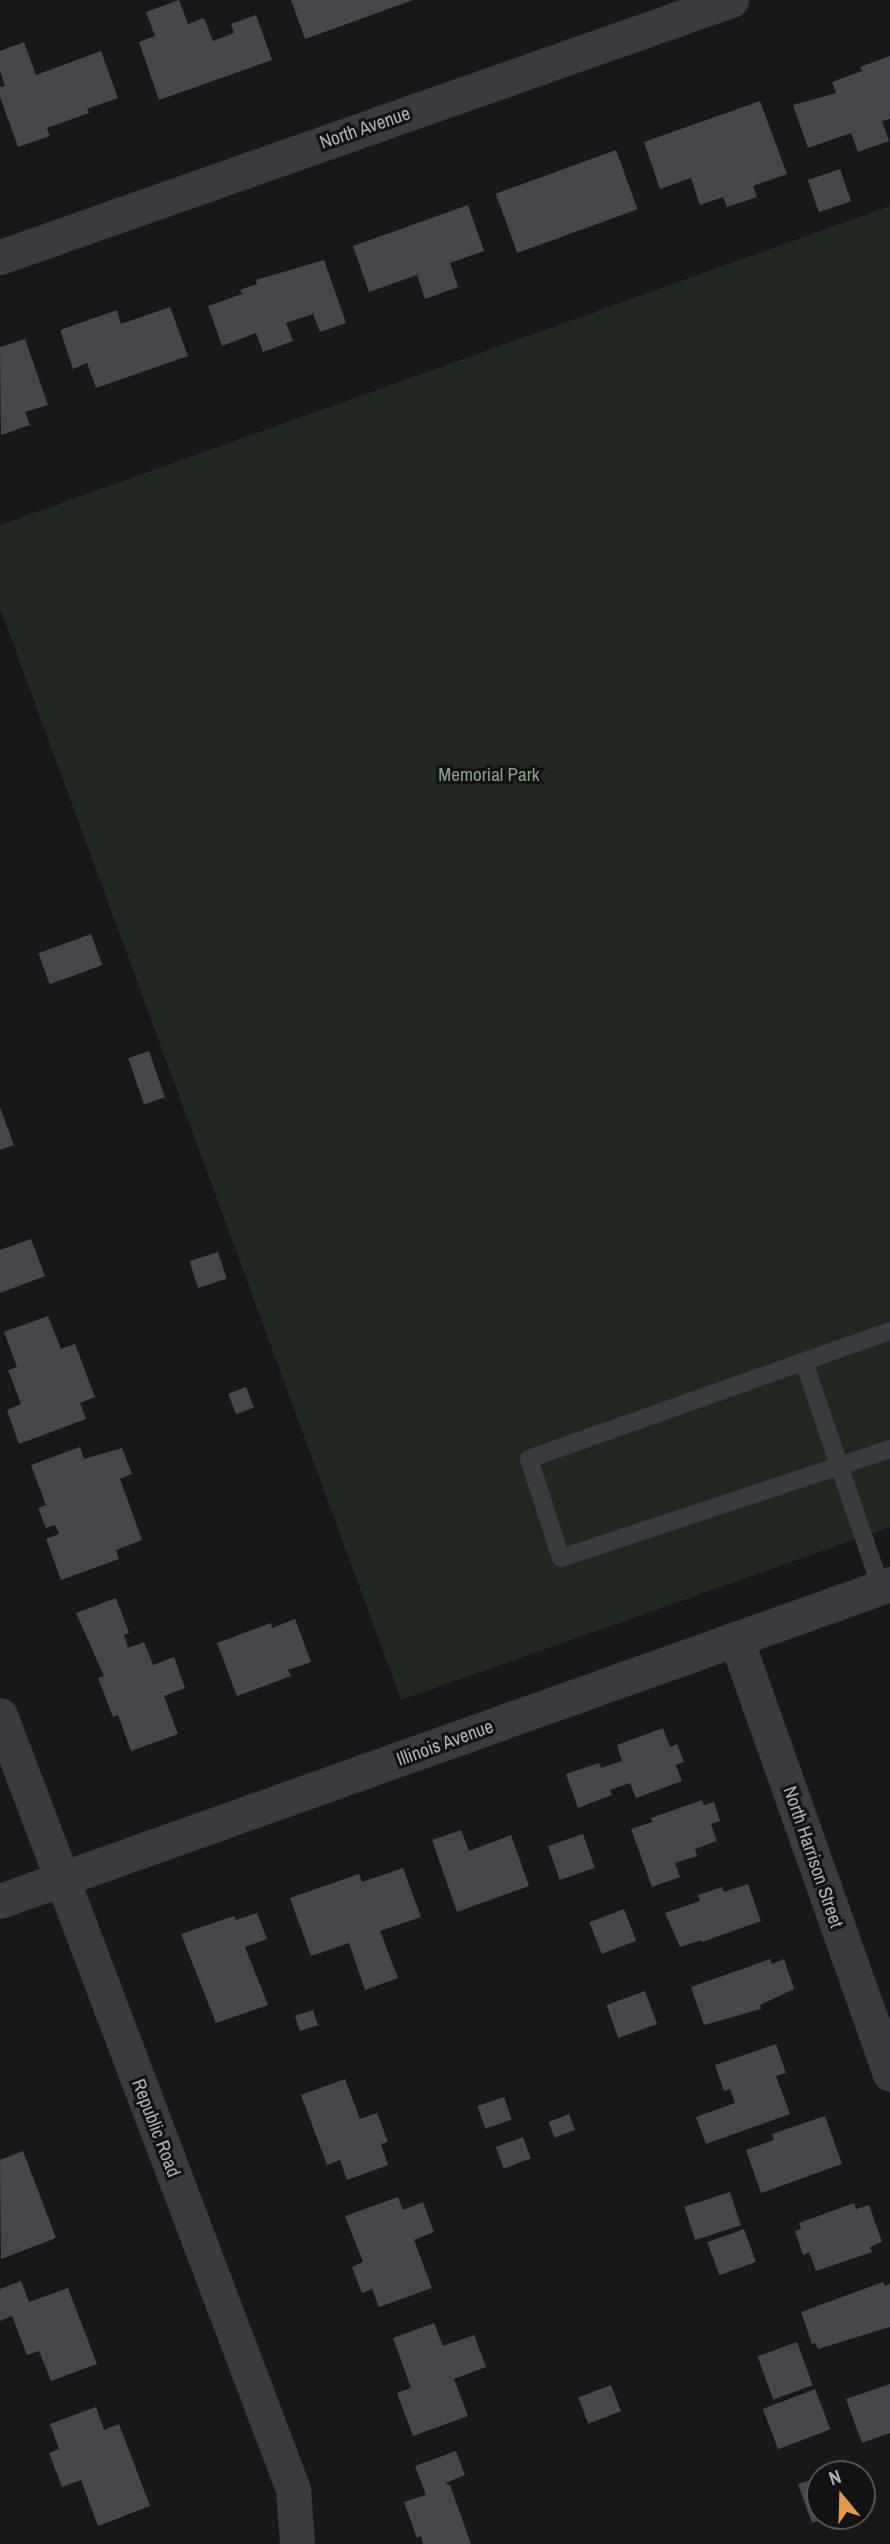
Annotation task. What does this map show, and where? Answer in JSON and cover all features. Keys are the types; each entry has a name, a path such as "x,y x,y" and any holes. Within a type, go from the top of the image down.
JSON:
{"street":[{"name":"North Avenue","path":"0,257 731,0"},
{"name":"Illinois Avenue","path":"0,1901 886,1586"},
{"name":"North Harrison Street","path":"736,1639 890,2074"},
{"name":"Republic Road","path":"0,1715 293,2489 297,2544"}],"lane":[{"path":"890,1331 529,1459 561,1558 890,1449"},
{"path":"804,1362 886,1586"}],"green space":[{"name":"Memorial Park","path":"890,206 890,1527 401,1700 0,608 0,525"}],"building":[{"path":"179,0 188,24 204,18 213,41 234,33 231,24 256,15 272,60 159,100 139,42 155,36 146,12"},
{"path":"291,0 413,0 305,39"},
{"path":"24,42 36,75 101,51 118,98 87,109 89,113 47,128 50,136 18,147 0,97 0,87 5,86 0,71 0,51"},
{"path":"890,56 890,119 882,121 889,141 858,152 851,133 808,148 793,105 836,93 832,82 862,71 860,67"},
{"path":"760,101 787,174 753,186 757,197 727,207 723,197 700,205 691,178 660,189 644,142"},
{"path":"616,150 638,209 517,253 496,194"},
{"path":"840,169 851,201 819,212 808,180"},
{"path":"468,205 484,251 450,263 458,287 425,299 417,275 369,292 353,246"},
{"path":"324,260 346,323 320,332 313,314 286,323 293,341 263,352 256,333 222,346 208,306 242,294 240,290 257,284 256,280"},
{"path":"170,307 188,356 96,388 87,363 73,369 60,330 117,310 121,324"},
{"path":"25,339 48,405 25,412 30,425 1,435 0,347"},
{"path":"91,934 102,965 50,984 38,953"},
{"path":"149,1051 165,1097 144,1104 128,1058"},
{"path":"0,1107 14,1145 0,1150"},
{"path":"31,1239 45,1276 0,1293 0,1250"},
{"path":"218,1252 227,1279 198,1288 189,1261"},
{"path":"48,1316 61,1349 75,1344 95,1397 80,1403 86,1419 19,1444 7,1410 21,1404 8,1370 17,1367 4,1332"},
{"path":"246,1387 254,1408 236,1414 228,1394"},
{"path":"80,1447 84,1459 122,1448 132,1474 120,1479 142,1540 116,1550 119,1559 61,1580 46,1539 59,1534 55,1525 46,1528 38,1508 46,1505 31,1465"},
{"path":"116,1598 129,1633 124,1635 128,1648 144,1642 153,1665 174,1657 185,1688 164,1696 178,1734 131,1751 118,1715 113,1717 98,1678 104,1676 76,1613"},
{"path":"295,1619 311,1662 288,1670 291,1676 237,1696 217,1643 271,1623 272,1628"},
{"path":"663,1728 670,1747 677,1744 684,1762 676,1765 682,1781 636,1798 630,1783 610,1790 612,1795 578,1808 566,1774 599,1763 601,1768 622,1761 617,1745"},
{"path":"702,1800 704,1805 714,1802 720,1821 711,1824 717,1841 695,1849 697,1856 675,1863 680,1877 652,1887 631,1829 652,1822 651,1818"},
{"path":"461,1830 469,1851 511,1835 529,1886 457,1912 432,1840"},
{"path":"583,1834 595,1868 560,1880 548,1846"},
{"path":"403,1868 421,1917 380,1931 398,1978 365,1990 349,1943 311,1956 290,1898 359,1874 362,1882"},
{"path":"748,1884 761,1921 680,1947 665,1913 700,1901 698,1895 722,1887 724,1892"},
{"path":"624,1909 636,1941 602,1954 589,1922"},
{"path":"257,1913 267,1939 245,1947 268,2005 216,2023 181,1934 234,1916 236,1920"},
{"path":"770,1959 772,1964 784,1959 794,1989 760,2005 761,2009 704,2025 691,1987"},
{"path":"645,1991 657,2024 618,2038 606,2005"},
{"path":"313,2010 318,2025 300,2031 295,2016"},
{"path":"776,2044 786,2073 776,2076 790,2114 706,2144 696,2117 735,2103 730,2089 724,2091 715,2065"},
{"path":"345,2079 360,2119 377,2113 388,2142 381,2144 388,2165 347,2180 340,2160 327,2165 301,2095"},
{"path":"504,2097 512,2120 485,2129 478,2106"},
{"path":"569,2114 575,2130 555,2138 548,2122"},
{"path":"825,2116 842,2164 761,2193 746,2150 774,2140 772,2134"},
{"path":"523,2137 531,2159 504,2169 496,2147"},
{"path":"23,2151 56,2238 1,2259 0,2160"},
{"path":"730,2192 741,2225 695,2240 684,2207"},
{"path":"398,2197 403,2210 423,2202 434,2232 414,2240 432,2288 379,2307 372,2289 362,2293 352,2267 363,2262 345,2216"},
{"path":"854,2203 856,2209 869,2205 882,2242 870,2247 872,2252 816,2271 809,2252 803,2255 795,2231 801,2229 799,2223"},
{"path":"744,2229 756,2262 719,2275 707,2242"},
{"path":"21,2281 29,2302 68,2288 97,2364 51,2381 39,2351 27,2355 12,2316 0,2321 0,2289"},
{"path":"883,2282 885,2286 890,2284 890,2327 818,2349 815,2343 812,2344 801,2312"},
{"path":"434,2323 443,2346 474,2335 486,2367 454,2379 468,2416 413,2436 397,2393 411,2388 393,2338"},
{"path":"797,2342 813,2385 773,2400 758,2356"},
{"path":"890,2384 890,2433 862,2443 846,2399"},
{"path":"611,2385 621,2411 588,2424 578,2398"},
{"path":"815,2389 830,2429 778,2449 763,2409"},
{"path":"96,2407 104,2430 119,2424 150,2506 98,2526 81,2480 62,2487 49,2453 59,2449 50,2424"},
{"path":"456,2451 465,2475 445,2483 450,2485 471,2544 423,2544 421,2536 417,2538 404,2502 426,2495 415,2466"},
{"path":"806,2481 806,2506 798,2484"}]}
